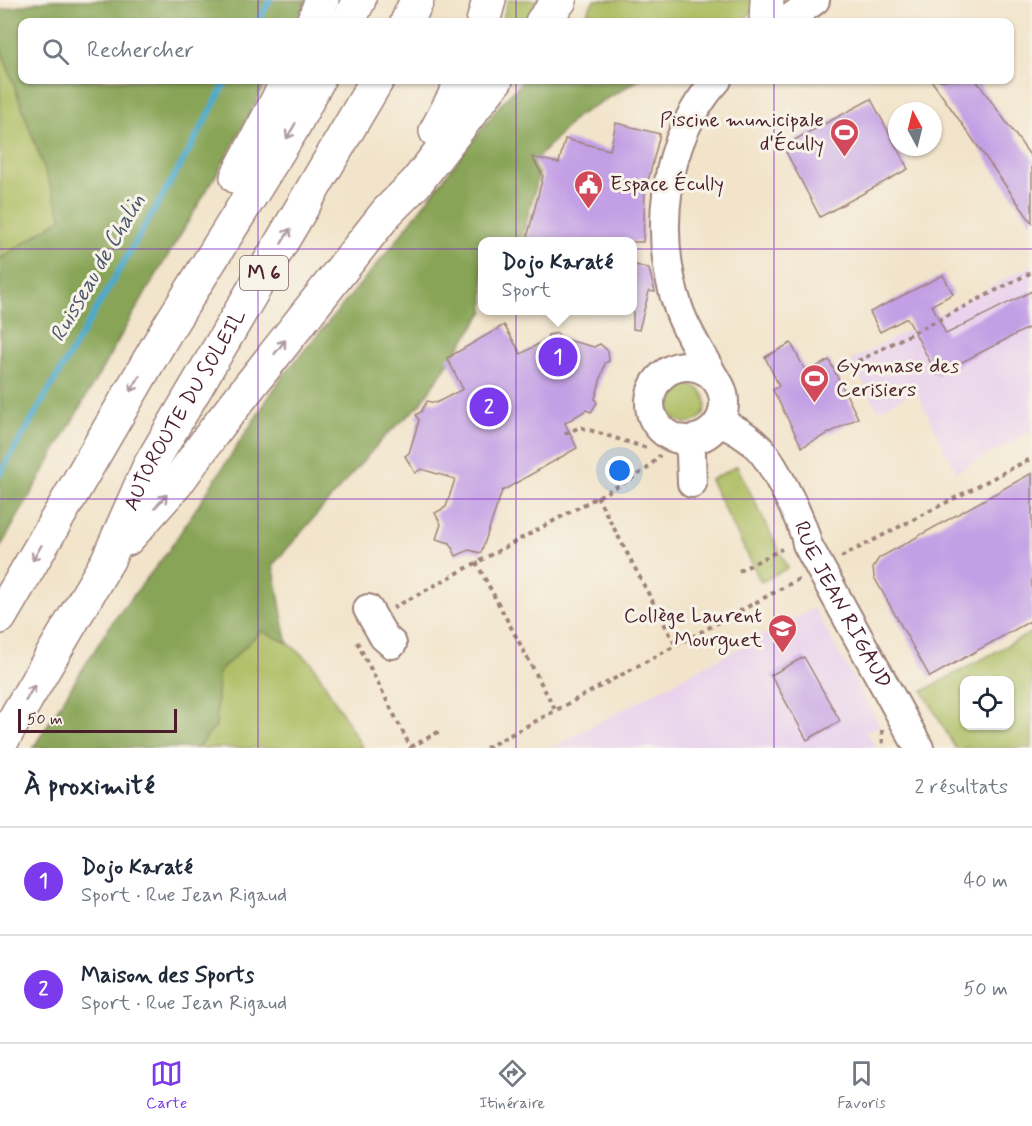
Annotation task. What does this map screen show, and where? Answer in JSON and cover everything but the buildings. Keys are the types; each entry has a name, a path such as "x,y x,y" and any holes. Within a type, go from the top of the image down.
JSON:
{"highway":[{"path":"315,18 322,0"},
{"path":"350,18 359,0"},
{"path":"409,18 417,0"},
{"path":"484,18 489,0"},
{"path":"544,18 558,0"},
{"path":"766,0 766,18"},
{"path":"165,333 198,243 261,134 286,84"},
{"name":"M 6","path":"0,617 165,333 292,129 316,84"},
{"name":"AUTOROUTE DU SOLEIL","path":"0,744 108,560 149,466 375,84"},
{"path":"108,560 176,484 215,430 387,212 432,139 461,84"},
{"path":"387,212 416,183 493,84"}],"street":[{"path":"790,18 815,0"},
{"path":"680,313 682,349 673,369 657,382 652,391 651,411 661,430 669,436 688,441 709,433 720,422 724,404 723,394 680,313 671,282 666,240 668,193 674,160 691,117 714,84"},
{"path":"673,369 694,367 713,376"},
{"name":"RUE JEAN RIGAUD","path":"720,422 747,437 767,459 805,529 807,544 830,563 919,748"},
{"path":"688,441 692,454 692,483"},
{"path":"370,614 384,637 392,644"}],"path":[{"path":"858,361 1032,272"},
{"path":"565,434 580,427 650,449"},
{"path":"440,731 411,748 359,648 353,630 370,614 476,562 597,496 648,468 660,455"},
{"path":"486,748 676,644 1032,458"},
{"path":"597,496 676,644"},
{"path":"739,571 782,549"},
{"path":"476,562 556,711"},
{"path":"880,736 883,748"}],"shaded area":[{"path":"1032,265 1032,431 956,472 916,391 878,410 852,360"},
{"name":"Collège Laurent Mourguet","path":"814,608 880,726 866,731 877,748 551,748"}],"green space":[{"path":"48,0 307,0 298,18 18,18 18,84 265,84 228,155 136,309 0,548 0,259 62,218 0,46 0,10"},
{"path":"508,0 546,0 532,18 503,18"},
{"path":"594,0 755,0 754,10 745,18 598,18 587,12"},
{"path":"0,46 62,218 0,259"},
{"path":"520,84 632,84 577,116 532,164 539,175 522,237 478,237 478,315 481,315 419,406 384,437 273,565 288,643 261,631 218,673 216,726 197,748 33,748 111,624 169,550 282,377 389,250 500,105"},
{"path":"687,385 694,386 700,391 705,397 705,411 700,417 694,422 687,423 680,422 674,417 669,411 668,404 669,397 674,391 680,386"},
{"path":"737,466 788,568 761,582 710,480"},
{"path":"261,630 288,643 312,663 363,748 197,748 216,726 218,673"},
{"path":"1032,632 1032,748 955,748 923,691"}],"waterway":[{"name":"Ruisseau de Chalin","path":"260,18 270,0"},
{"name":"Ruisseau de Chalin","path":"0,474 190,149 225,84"}],"place":[{"name":"Piscine municipale d'Écully","path":"845,158"},
{"name":"Espace Écully","path":"589,210"},
{"name":"Dojo Karaté","path":"558,357"},
{"name":"Gymnase des Cerisiers","path":"815,404"},
{"name":"Maison des Sports","path":"489,407"},
{"name":"Collège Laurent Mourguet","path":"783,654"}]}
